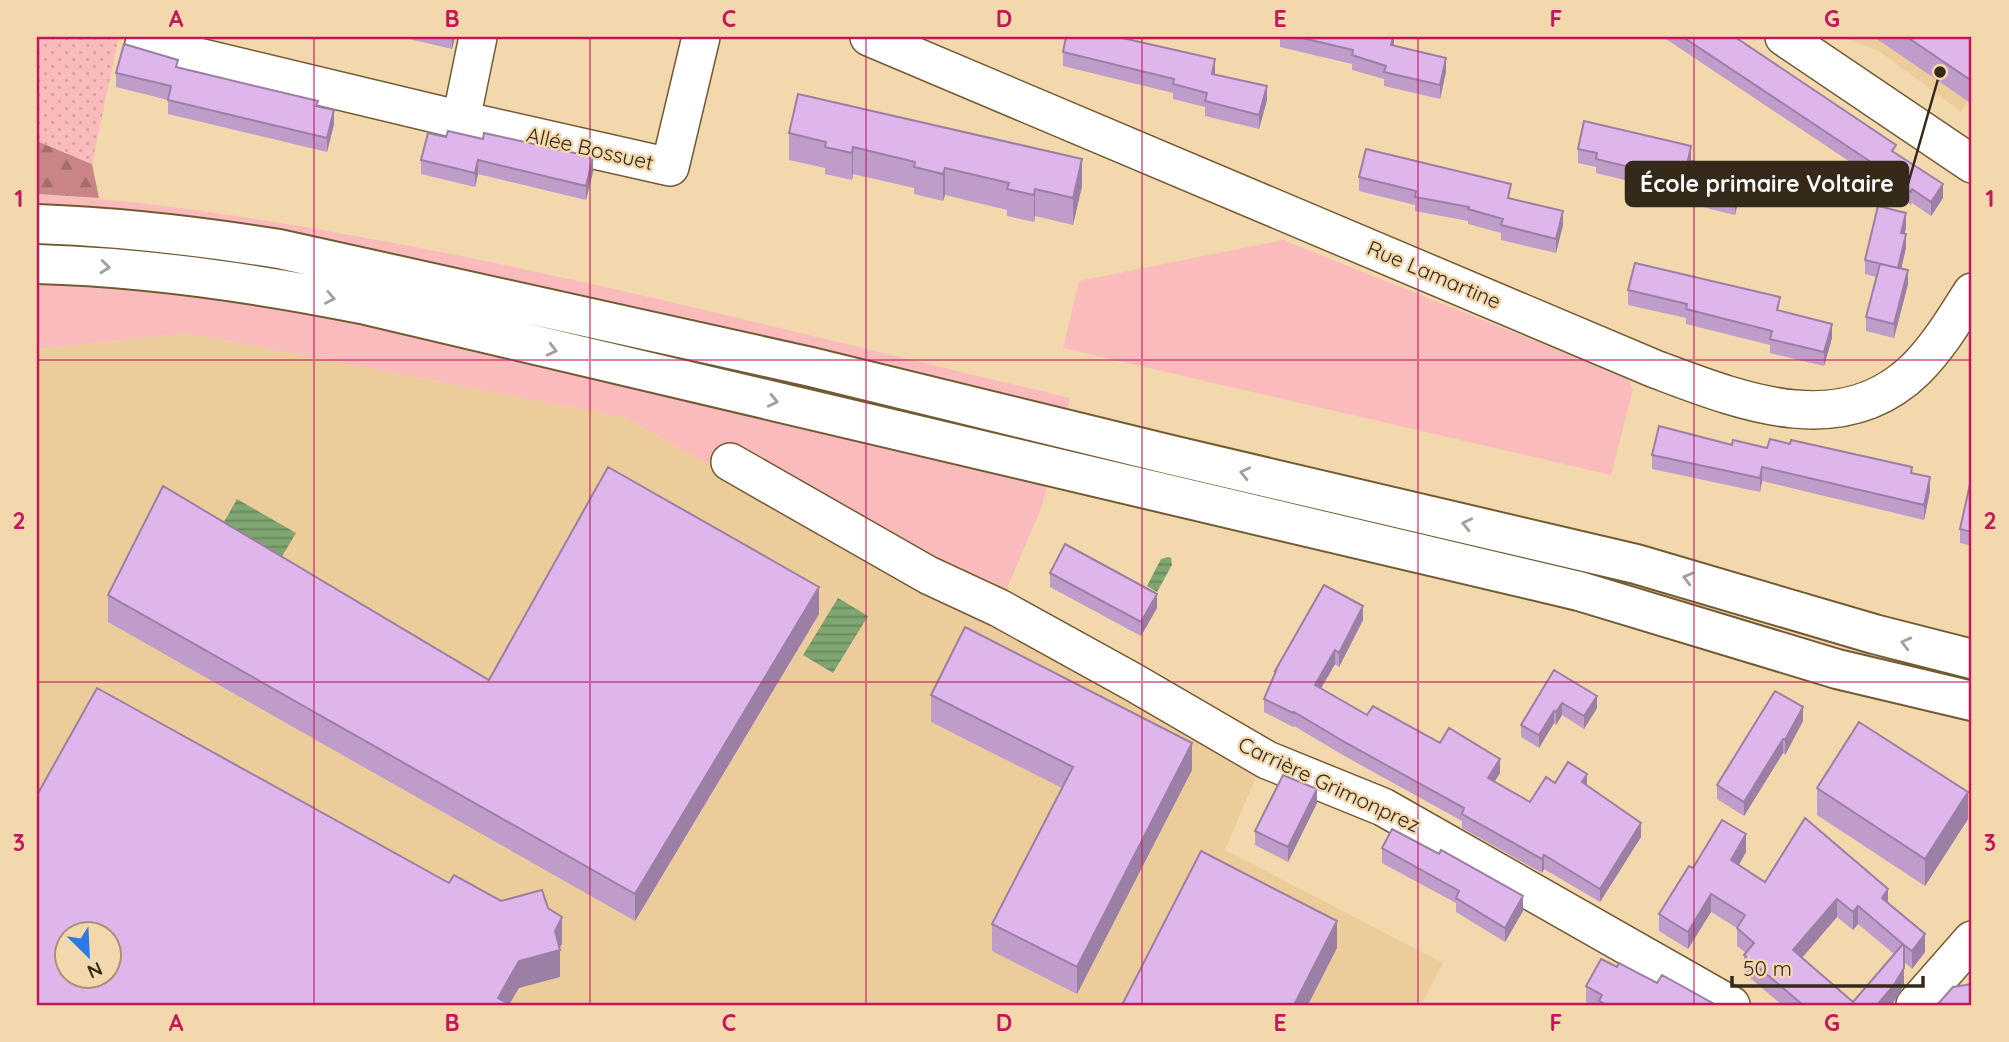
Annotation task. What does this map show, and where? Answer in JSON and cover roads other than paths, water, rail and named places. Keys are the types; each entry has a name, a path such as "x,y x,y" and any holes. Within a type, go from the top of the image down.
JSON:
{"main road":[{"path":"37,224 205,237 279,249 811,367 1636,564 1874,635 1972,659"},
{"path":"37,264 92,266 202,277 314,295 391,311 1579,591 1837,669 1972,701"}],"street":[{"path":"461,120 478,37"},
{"name":"Allée Bossuet","path":"144,44 249,52 461,120 670,167 701,37"},
{"name":"Rue Lamartine","path":"869,37 1656,369 1764,405 1795,410 1825,410 1853,405 1880,394 1904,379 1925,359 1972,292"},
{"path":"1784,37 1972,164"},
{"name":"Carrière Grimonprez","path":"730,462 928,575 999,608 1267,760 1383,807 1731,1005"},
{"path":"1915,1005 1972,940"}],"place":[{"name":"École primaire Voltaire","path":"1940,72"}]}
